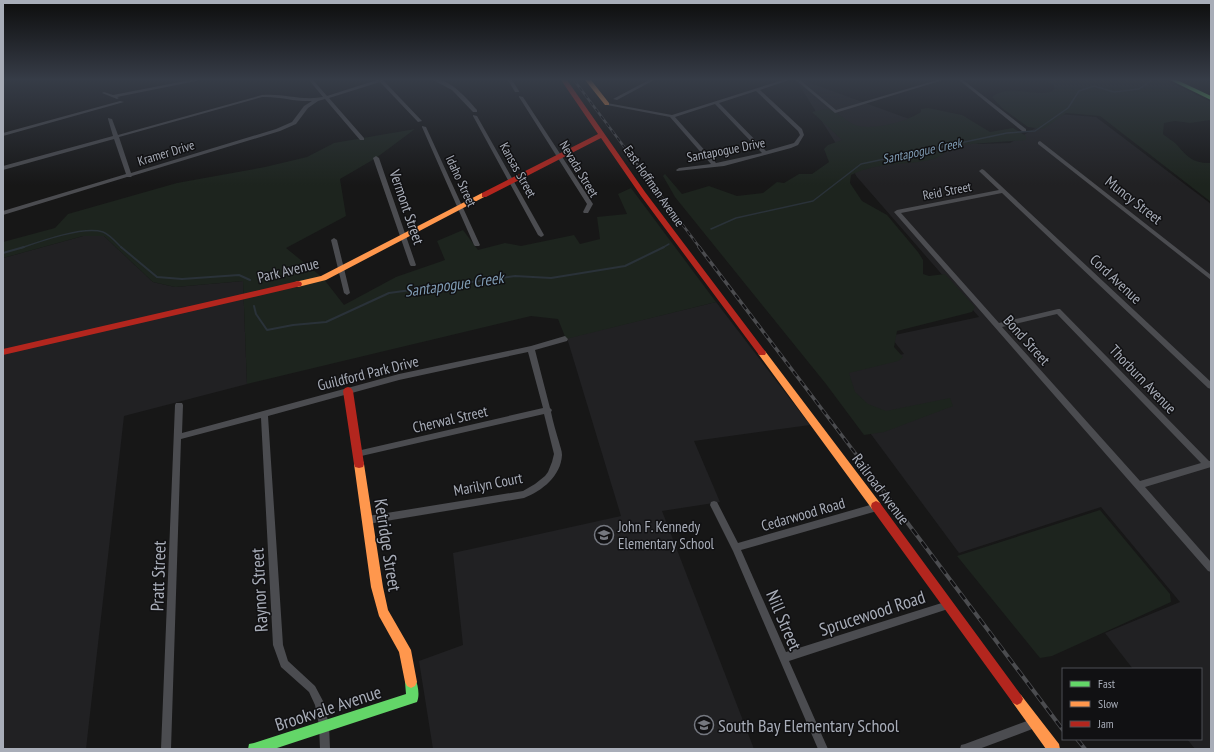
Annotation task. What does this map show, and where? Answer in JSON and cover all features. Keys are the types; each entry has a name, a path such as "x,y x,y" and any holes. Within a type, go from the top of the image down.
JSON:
{"street":[{"path":"3,135 75,115"},
{"path":"3,168 194,115"},
{"name":"Kramer Drive","path":"3,213 288,127 301,115"},
{"path":"342,115 362,139"},
{"path":"414,115 420,121"},
{"name":"Kansas Street","path":"476,115 541,235"},
{"name":"Nevada Street","path":"533,115 590,204 586,212"},
{"name":"East Hoffman Avenue","path":"588,115 682,247"},
{"path":"667,115 675,115"},
{"path":"728,115 765,153"},
{"name":"Santapogue Drive","path":"679,170 715,166 796,144 802,136 800,130 784,115"},
{"path":"1005,115 1024,130"},
{"path":"672,116 715,166"},
{"path":"110,119 129,176"},
{"name":"Idaho Street","path":"424,127 477,245"},
{"name":"Park Avenue","path":"3,352 323,278 602,135"},
{"name":"Muncy Street","path":"1040,143 1211,278"},
{"name":"Vermont Street","path":"376,158 413,265"},
{"name":"Cord Avenue","path":"982,171 1211,386"},
{"name":"Reid Street","path":"897,212 1002,191"},
{"name":"Bond Street","path":"897,212 1211,568"},
{"path":"334,240 347,293"},
{"name":"Railroad Avenue","path":"682,247 878,507 1054,749"},
{"name":"Thorburn Avenue","path":"997,326 1058,311 1210,464"},
{"name":"Guildford Park Drive","path":"178,437 400,377 531,350 564,340"},
{"name":"Marilyn Court","path":"368,520 524,494 548,480 556,468 558,454 548,410 531,350"},
{"name":"Ketridge Street","path":"348,391 377,587 383,612 405,650 410,669 413,698"},
{"name":"Pratt Street","path":"166,749 179,405"},
{"name":"Cherwal Street","path":"358,454 548,410"},
{"name":"Raynor Street","path":"264,414 278,645 284,664 312,689 320,704 324,725 325,749"},
{"path":"1139,485 1210,464"},
{"name":"Nill Street","path":"714,504 736,548 823,749"},
{"name":"Cedarwood Road","path":"736,548 878,507"},
{"name":"Sprucewood Road","path":"783,658 948,605"},
{"name":"Brookvale Avenue","path":"254,749 324,725 413,698"},
{"path":"965,749 1035,723"}],"shaded area":[{"path":"815,115 839,115 855,125 862,127 889,124 915,116 962,115 990,132 1013,128 1026,136 1026,140 958,145 934,159 882,166 851,175 850,183 862,201 887,215 918,252 923,260 923,274 929,276 945,274 975,307 972,312 897,331 894,347 903,357 898,361 849,373 855,392 868,404 886,411 950,398 953,406 884,432 864,435 826,384 675,197 663,176 665,174 682,194 709,186 737,196 763,193 777,182 784,183 799,174 812,174 829,162 824,149 828,145 842,140"},
{"path":"818,115 899,115 978,144 1010,143 1057,115 1072,115 1096,117 1211,204 1211,749 1195,749 1188,740 1202,740 1202,668 1132,668 1105,633 1180,602 1101,507 959,553 825,372 904,354 890,336 979,317 857,177"},
{"path":"1012,115 1063,115 1043,129 1028,127"},
{"path":"1090,115 1211,115 1211,120 1190,123 1175,121 1164,123 1163,134 1192,159 1200,162 1211,163 1211,202 1100,116"},
{"path":"415,129 376,158 340,179 346,216 286,248 323,278 344,305 396,277 445,260 437,241 463,230 478,250 505,243 521,246 574,235 580,244 600,239 597,217 627,214 618,194 631,188 716,302 566,339 558,319 531,316 247,384 243,281 175,287 153,282 104,236 83,236 3,258 3,242 55,228 68,214 177,183 265,167 307,157 334,143"},
{"path":"83,236 104,236 153,282 175,287 243,281 247,384 124,416 86,749 3,749 3,258"},
{"name":"John F. Kennedy Elementary School","path":"716,302 810,425 694,441 720,502 662,511 754,749 433,749 419,661 463,645 453,553 621,516 567,338"},
{"path":"1100,510 1170,594 1171,602 1052,656 1040,658 957,556"}],"waterway":[{"name":"Santapogue Creek","path":"711,229 736,218 813,201 861,164 1007,133 1035,131 1058,115"},
{"name":"Santapogue Creek","path":"24,247 62,235 85,231 103,232 121,247"},
{"name":"Santapogue Creek","path":"662,248 669,244"},
{"name":"Santapogue Creek","path":"3,253 24,247"},
{"name":"Santapogue Creek","path":"121,247 157,277 182,279 239,275 250,280"},
{"name":"Santapogue Creek","path":"254,306 256,314 267,330 293,325 326,322 389,293 515,276 551,278 625,266 662,248"}],"railway":[{"path":"600,115 700,248"},
{"path":"699,247 865,466"},
{"path":"864,465 1062,729"},
{"path":"1078,740 1085,749"}],"traffic: fast":[{"path":"254,749 413,698 411,682"}],"traffic: slow":[{"path":"298,284 323,278 484,195"},
{"path":"762,353 876,506"},
{"path":"359,464 377,587 383,612 405,650 411,682"},
{"path":"1017,699 1054,749"}],"traffic: jam":[{"path":"588,115 643,194 762,353"},
{"path":"484,195 602,135"},
{"path":"3,352 298,284"},
{"path":"348,391 359,464"},
{"path":"876,506 1017,699"}],"place":[{"name":"John F. Kennedy Elementary School","path":"604,535"},
{"name":"South Bay Elementary School","path":"704,725"}]}
